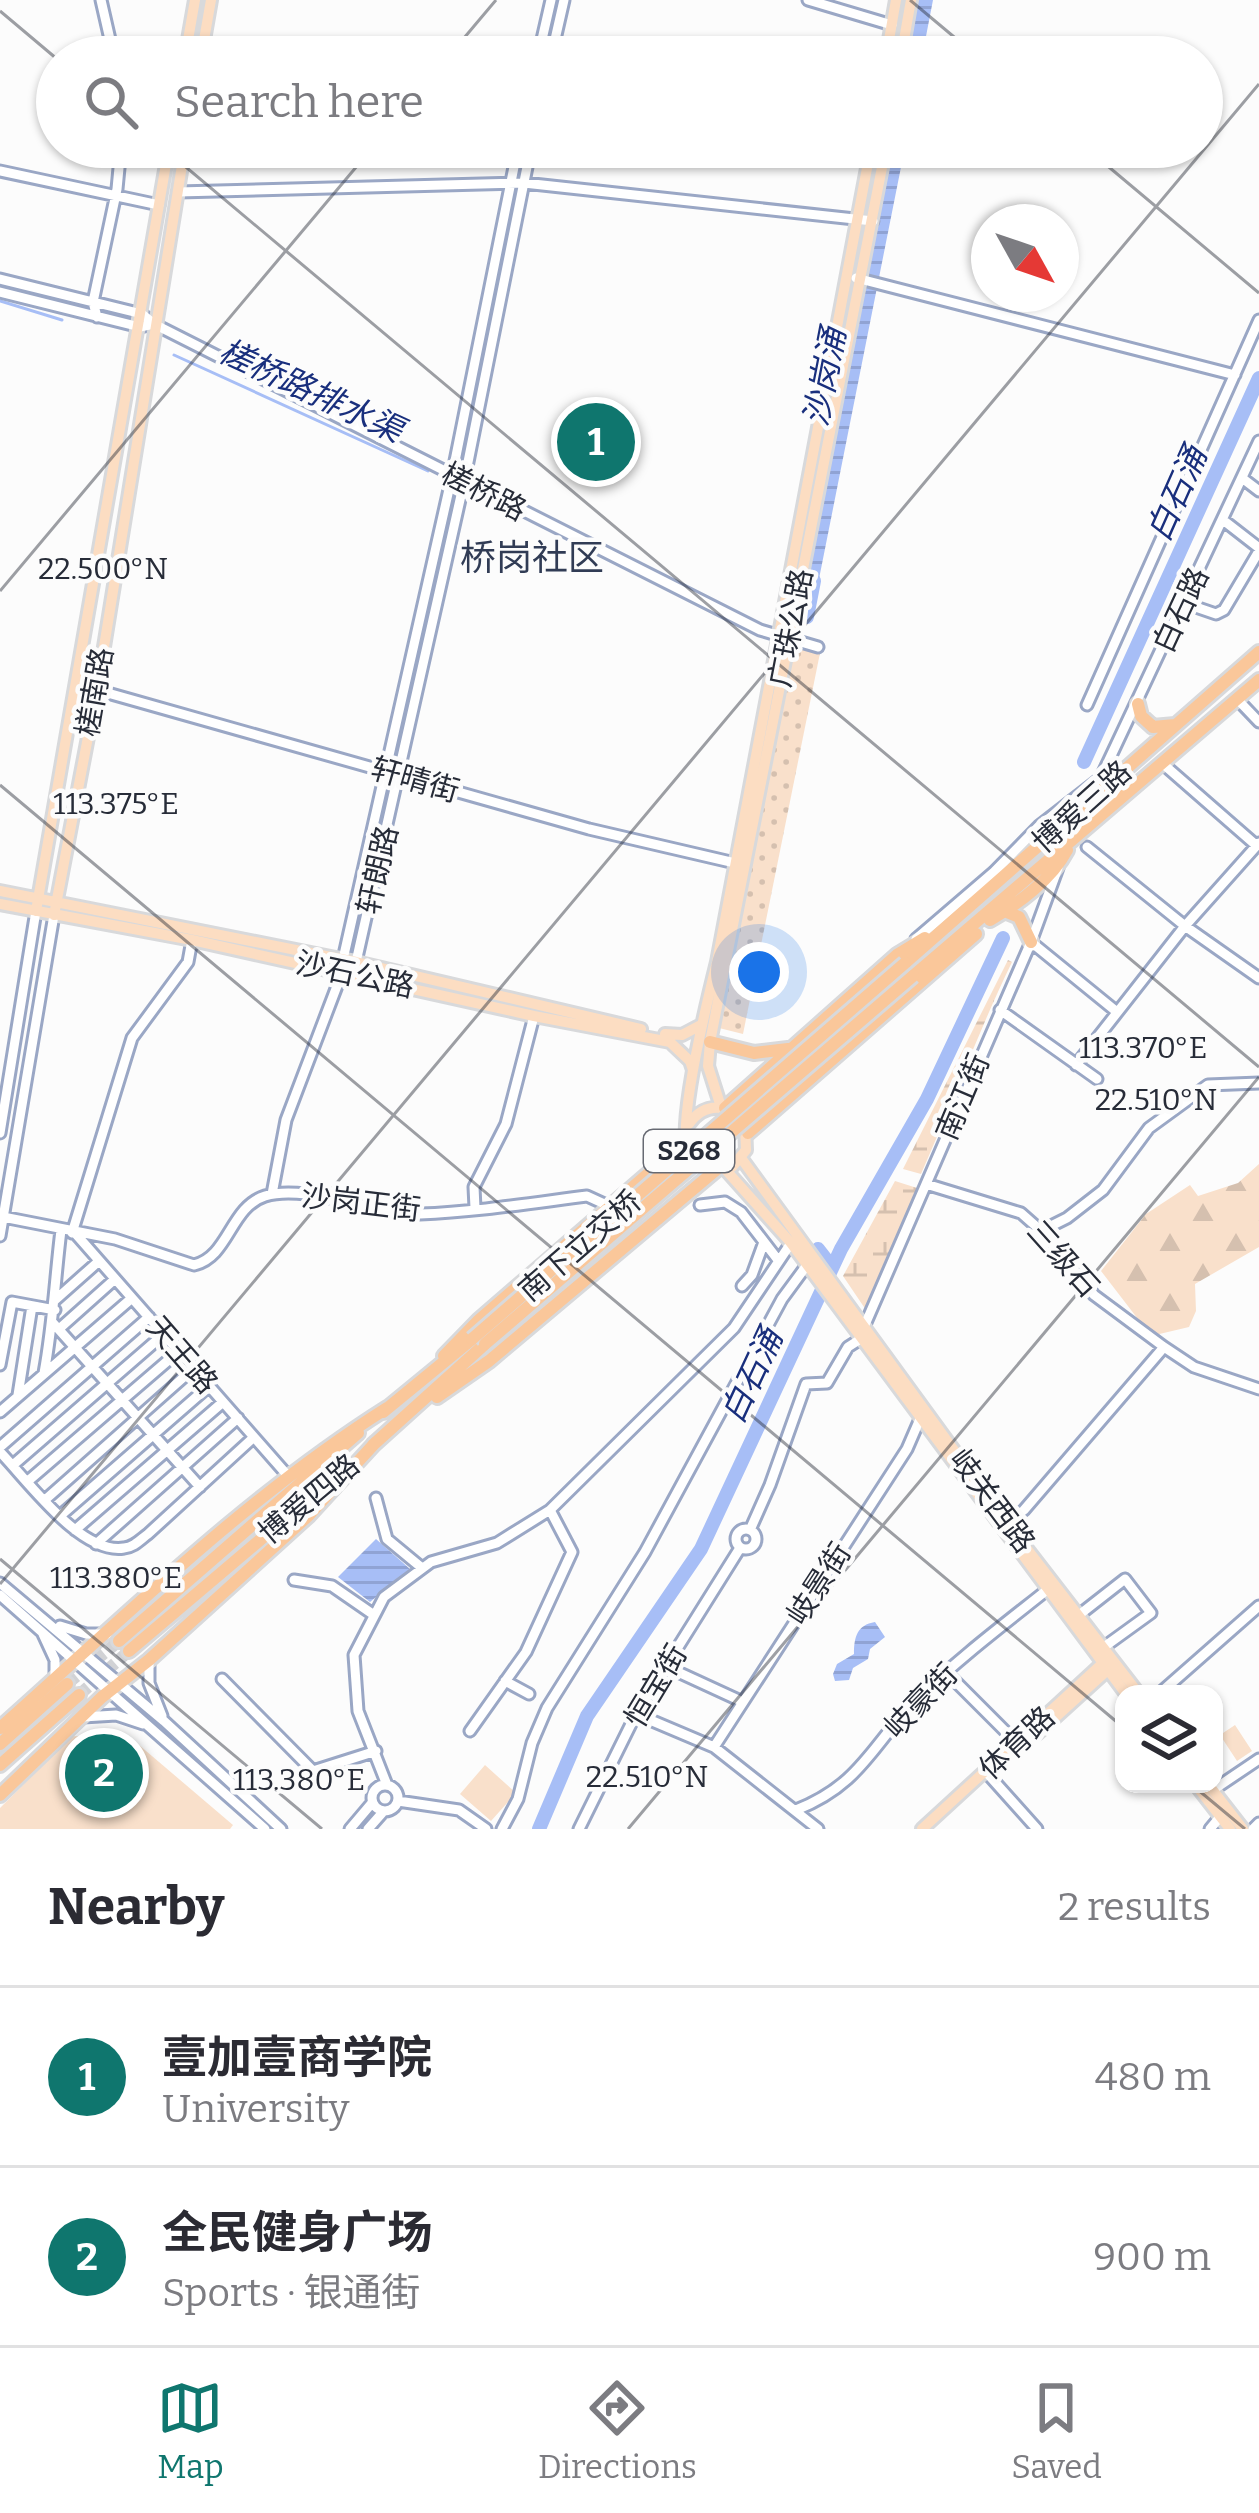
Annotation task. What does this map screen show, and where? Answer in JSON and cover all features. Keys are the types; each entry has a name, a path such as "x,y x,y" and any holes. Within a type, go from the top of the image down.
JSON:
{"highway":[{"name":"博爱三路","path":"905,965 1259,652"},
{"name":"博爱三路","path":"905,965 1000,910 1259,680"},
{"path":"1138,704 1141,716 1153,728 1176,724"},
{"path":"748,1133 1083,841"},
{"path":"1000,910 1027,928 1031,942"},
{"path":"723,1108 790,1049 905,965"},
{"name":"南下立交桥","path":"479,1342 905,965"},
{"path":"704,1046 754,1052 790,1049"},
{"path":"432,1373 478,1320 685,1142"},
{"path":"397,1425 489,1361 721,1169"},
{"name":"博爱四路","path":"119,1642 387,1408 479,1342"},
{"name":"博爱四路","path":"119,1642 397,1425 479,1342"},
{"name":"S268","path":"0,1744 82,1657 119,1642 289,1477 329,1444 387,1408"},
{"name":"S268","path":"0,1795 309,1515 376,1442"},
{"name":"S268","path":"0,1728 61,1681"},
{"path":"0,1765 79,1695"}],"main road":[{"path":"189,36 195,0"},
{"path":"205,36 211,0"},
{"path":"890,36 896,0"},
{"path":"905,36 911,0"},
{"name":"槎南路","path":"37,905 165,168"},
{"name":"槎南路","path":"55,909 97,690 182,168"},
{"name":"广珠公路","path":"704,1046 784,637 868,168"},
{"name":"广珠公路","path":"723,1108 708,1066 701,1025 863,280 883,168"},
{"name":"沙石公路","path":"0,891 37,905 192,940 346,964 534,1016 670,1042 690,1061 694,1073"},
{"name":"沙石公路","path":"0,904 37,905"},
{"name":"沙石公路","path":"55,909 346,964 672,1036 701,1025"},
{"path":"704,1046 694,1073 685,1142 692,1159 721,1169 811,1262"},
{"path":"689,1124 699,1112 723,1108 740,1117 748,1133 742,1158 811,1262"},
{"path":"721,1169 742,1158"},
{"name":"岐关西路","path":"811,1262 1047,1590 1131,1685"},
{"name":"岐关西路","path":"862,1334 1079,1615 1121,1685"},
{"name":"体育路","path":"922,1829 988,1774 1108,1660"},
{"name":"体育路","path":"932,1829 1108,1660"},
{"path":"1202,1793 1230,1829"},
{"path":"1215,1793 1243,1829"}],"street":[{"path":"101,0 109,36"},
{"path":"543,36 551,0"},
{"path":"556,36 564,0"},
{"path":"808,0 892,25"},
{"path":"97,316 93,302 119,168"},
{"name":"轩朗路","path":"346,964 513,168"},
{"name":"轩朗路","path":"346,964 400,776 527,168"},
{"path":"0,170 159,205"},
{"path":"178,192 524,183 874,220"},
{"path":"849,277 1235,374"},
{"path":"0,279 93,302 154,324"},
{"path":"0,292 97,316 141,320"},
{"path":"1087,705 1259,320"},
{"name":"槎桥路","path":"154,324 760,630 818,647"},
{"name":"白石路","path":"1101,778 1259,441"},
{"path":"1242,478 1259,491"},
{"path":"1184,603 1216,614 1224,610 1259,549 1222,520"},
{"name":"轩晴街","path":"97,690 589,829 735,863"},
{"path":"1238,700 1259,722"},
{"path":"1076,1065 1185,926 1258,846 1162,763"},
{"path":"905,965 1046,820 1101,778 1119,774"},
{"path":"1083,841 1185,926 1259,978"},
{"name":"南江街","path":"862,1334 1031,942 1059,865"},
{"name":"槎南路","path":"0,1133 37,905"},
{"name":"槎南路","path":"0,1235 55,909"},
{"path":"44,1374 69,1232 132,1038 188,962 192,940"},
{"path":"1031,942 1117,1012"},
{"path":"272,1194 286,1120 346,964"},
{"path":"1000,1010 1096,1079"},
{"path":"475,1208 474,1186 506,1124 534,1016"},
{"path":"1045,1233 1103,1190 1149,1128 1208,1084 1259,1083"},
{"name":"三级石","path":"924,1183 1021,1213 1045,1233 1094,1295 1164,1347 1194,1367 1259,1389"},
{"name":"沙岗正街","path":"3,1217 115,1239 194,1265 205,1262 218,1249 245,1207 272,1194 304,1195 379,1212 421,1214 587,1196 611,1207"},
{"path":"700,1205 725,1202 741,1212 778,1260"},
{"name":"天王路","path":"69,1232 289,1477"},
{"path":"742,1286 752,1275 764,1242"},
{"path":"368,1829 398,1801 358,1712 354,1655 384,1597 431,1562 497,1543 550,1510 734,1328 790,1243"},
{"path":"0,1365 12,1302 55,1305 99,1261"},
{"path":"502,1829 518,1799 532,1743 547,1708 645,1552 783,1298 811,1262"},
{"path":"56,1326 115,1279"},
{"path":"763,1282 777,1283 783,1298"},
{"path":"0,1412 132,1298"},
{"path":"18,1396 32,1306"},
{"path":"747,1307 762,1311 768,1324"},
{"path":"149,1317 0,1449 13,1465 78,1533 96,1544 130,1548 254,1437"},
{"path":"56,1326 200,1487"},
{"path":"13,1465 164,1334"},
{"name":"恒宝街","path":"579,1829 636,1714 740,1548 755,1544 750,1530 806,1384 827,1383 862,1334"},
{"path":"1007,1522 1024,1510 1164,1347"},
{"path":"28,1481 178,1351"},
{"path":"46,1499 194,1368"},
{"path":"61,1515 209,1386"},
{"path":"78,1533 223,1402"},
{"path":"96,1544 238,1418"},
{"name":"岐景街","path":"714,1747 907,1449 920,1419"},
{"path":"376,1498 387,1540 422,1568"},
{"path":"470,1731 526,1652 572,1552 550,1510"},
{"path":"294,1580 332,1586 374,1615"},
{"path":"1079,1615 1125,1580 1151,1613 1108,1660"},
{"path":"0,1583 265,1829"},
{"name":"岐豪街","path":"796,1810 837,1790 905,1711 1047,1590"},
{"path":"0,1595 35,1617 119,1642"},
{"path":"1170,1685 1259,1606"},
{"path":"35,1617 61,1681"},
{"path":"149,1660 149,1684 164,1721"},
{"path":"667,1667 743,1702"},
{"path":"946,1672 1017,1742"},
{"path":"222,1679 314,1771 376,1751"},
{"path":"505,1681 529,1694"},
{"path":"114,1687 164,1721 254,1820 281,1829"},
{"path":"636,1714 714,1747 818,1829"},
{"path":"82,1717 116,1715 153,1729"},
{"path":"1223,1780 1259,1760"},
{"path":"988,1774 1036,1829"},
{"path":"350,1829 372,1803 374,1790 387,1785"},
{"path":"398,1801 459,1810 486,1829"},
{"path":"372,1803 382,1812"},
{"path":"459,1829 470,1817"},
{"path":"1210,1829 1220,1817"},
{"path":"1252,1829 1259,1823"}],"green space":[{"path":"791,647 820,653 743,1034 719,1028"},
{"path":"1008,960 1012,962 921,1174 903,1169"},
{"path":"1259,1164 1259,1247 1195,1284 1196,1311 1189,1327 1151,1336 1101,1271 1146,1214 1190,1185 1198,1196 1238,1183"},
{"path":"895,1181 917,1188 866,1310 843,1276"},
{"path":"1235,1725 1252,1751 1237,1761 1223,1733"},
{"path":"72,1736 132,1739 233,1825 230,1829 0,1829 0,1808"},
{"path":"485,1765 516,1793 491,1821 460,1794"}],"water":[{"path":"915,0 933,0 926,36 909,36"},
{"path":"885,168 901,168 815,599 800,597"},
{"path":"376,1539 410,1569 370,1602 338,1577"},
{"path":"875,1622 885,1637 870,1649 868,1659 853,1668 849,1680 835,1681 837,1664 854,1654 858,1633"}],"waterway":[{"name":"槎桥路排水渠","path":"0,301 62,320"},
{"name":"槎桥路排水渠","path":"174,355 428,471"},
{"name":"白石涌","path":"1084,762 1259,378"},
{"name":"沙岗涌","path":"807,617 814,581"},
{"name":"白石涌","path":"539,1829 587,1716 701,1549 841,1249 927,1099 1003,938"},
{"name":"沙岗涌","path":"818,1249 832,1267"}],"tunnel":[{"path":"67,1684 119,1641"},
{"path":"79,1695 129,1651"}],"place":[{"name":"壹加壹商学院","path":"596,442"},
{"name":"全民健身广场","path":"104,1773"}],"district":[{"name":"桥岗社区","path":"532,558"}]}
